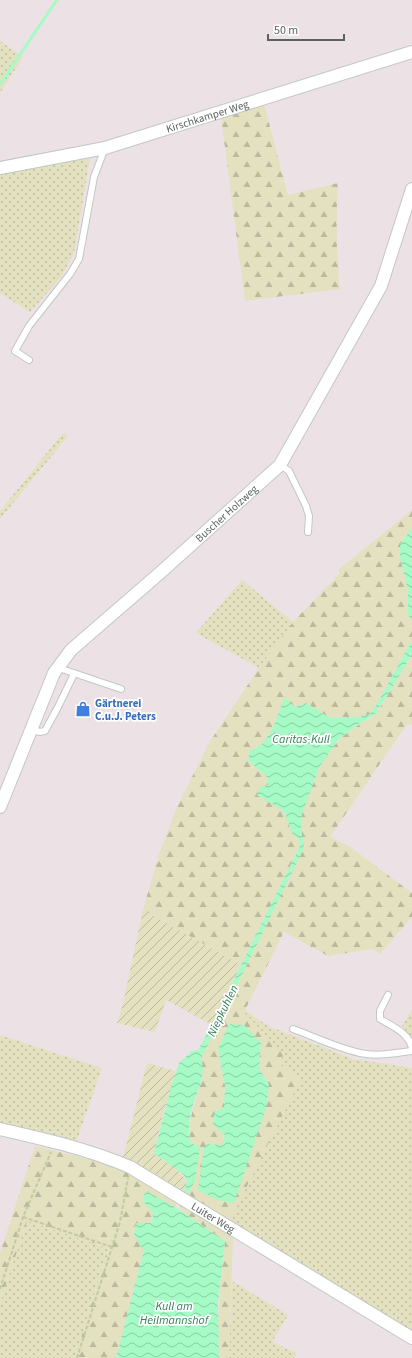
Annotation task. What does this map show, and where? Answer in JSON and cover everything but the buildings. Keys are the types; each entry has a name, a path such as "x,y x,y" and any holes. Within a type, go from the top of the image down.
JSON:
{"street":[{"name":"Kirschkamper Weg","path":"0,168 105,148 412,52"},
{"name":"Buscher Holzweg","path":"0,807 54,674 71,650 161,572 280,465 380,286 412,189"},
{"name":"Luiter Weg","path":"0,1129 56,1142 109,1158 130,1167 412,1338"}],"lane":[{"path":"29,360 15,351 29,326 64,282 79,259 94,177 105,148"},
{"path":"280,465 289,470 306,506 309,516 308,532"},
{"path":"59,668 121,688"},
{"path":"32,728 39,732 45,731 74,674"},
{"path":"293,1029 342,1048 360,1053 376,1055 412,1050 411,1043 405,1034 380,1019 380,1011 388,995"}],"path":[{"path":"0,1289 23,1217 56,1142"},
{"path":"77,1358 120,1222 130,1167"},
{"path":"23,1217 112,1246"}],"green space":[{"path":"0,41 23,57 0,93"},
{"path":"264,104 288,195 338,183 337,236 340,289 245,301 221,117"},
{"path":"90,158 74,253 61,277 30,312 0,293 0,174"},
{"path":"63,433 68,436 0,519 0,511"},
{"path":"412,510 412,528 402,541 400,557 408,591 408,613 412,623 412,640 377,704 370,714 359,717 330,718 306,703 279,712 272,730 248,760 268,778 268,785 257,795 284,811 292,833 299,840 300,846 241,965 143,910 158,857 177,807 209,743 259,668 293,622 340,573 338,570"},
{"path":"242,580 293,622 259,668 196,633"},
{"path":"412,654 412,725 407,724 330,837 349,846 412,893 412,917 380,954 373,949 328,956 284,932 244,1012 284,1054 279,1064 300,1080 230,1220 188,1194 195,1181 199,1147 191,1143 190,1126 202,1078 201,1059 303,850 301,825 302,814 312,784 324,760 334,745 348,732 377,712","holes":["261,1043 259,1068 269,1085 198,1190 207,1144 223,1145 225,1134 214,1113 224,1108 225,1086 218,1049"]},
{"path":"143,910 241,965 212,1025 166,1000 155,1032 117,1023 123,1003"},
{"path":"412,1009 412,1037 402,1026"},
{"path":"245,1010 268,1026 353,1059 412,1068 412,1331 230,1220 300,1080 278,1063 244,1012"},
{"path":"0,1035 102,1068 76,1143 0,1126"},
{"path":"147,1063 176,1071 154,1153 177,1170 185,1178 187,1182 184,1192 140,1166 123,1158"},
{"path":"35,1146 108,1164 131,1174 178,1202 175,1207 146,1192 142,1200 153,1213 151,1223 136,1223 134,1235 144,1251 116,1358 75,1358 108,1248 27,1221 0,1303 0,1253"},
{"path":"181,1204 233,1236 229,1358 219,1358 218,1343 219,1300 225,1241 180,1210"},
{"path":"27,1221 108,1248 75,1358 0,1358 0,1303"},
{"path":"232,1281 288,1315 272,1342 297,1353 294,1358 229,1358"}],"water":[{"path":"412,528 412,623 408,613 408,591 400,557 400,544"},
{"path":"412,640 412,654 379,707 377,713 356,726 338,740 319,768 301,817 301,829 304,844 303,850 201,1059 203,1071 202,1078 192,1108 189,1126 191,1143 200,1147 195,1181 188,1194 184,1192 187,1182 184,1175 154,1153 172,1084 179,1063 192,1051 198,1050 208,1032 300,846 299,840 292,833 284,811 257,795 260,787 268,785 268,778 248,760 250,751 262,744 272,730 285,697 295,707 306,703 330,718 359,717 370,714"},
{"path":"229,1024 244,1025 261,1043 259,1068 269,1085 266,1108 234,1203 217,1200 198,1190 204,1147 207,1144 223,1145 225,1135 213,1125 214,1113 224,1107 225,1086 218,1049"},
{"name":"Kull am Heilmannshof","path":"146,1191 175,1207 225,1241 218,1303 219,1358 116,1358 144,1251 134,1235 136,1223 152,1223 153,1213 142,1200"}],"waterway":[{"path":"0,84 57,0"}],"place":[{"name":"Gärtnerei C.u.J. Peters","path":"83,709"}],"water label":[{"name":"Caritas-Kull","path":"301,739"},
{"name":"Niepkuhlen","path":"223,1011"}]}
